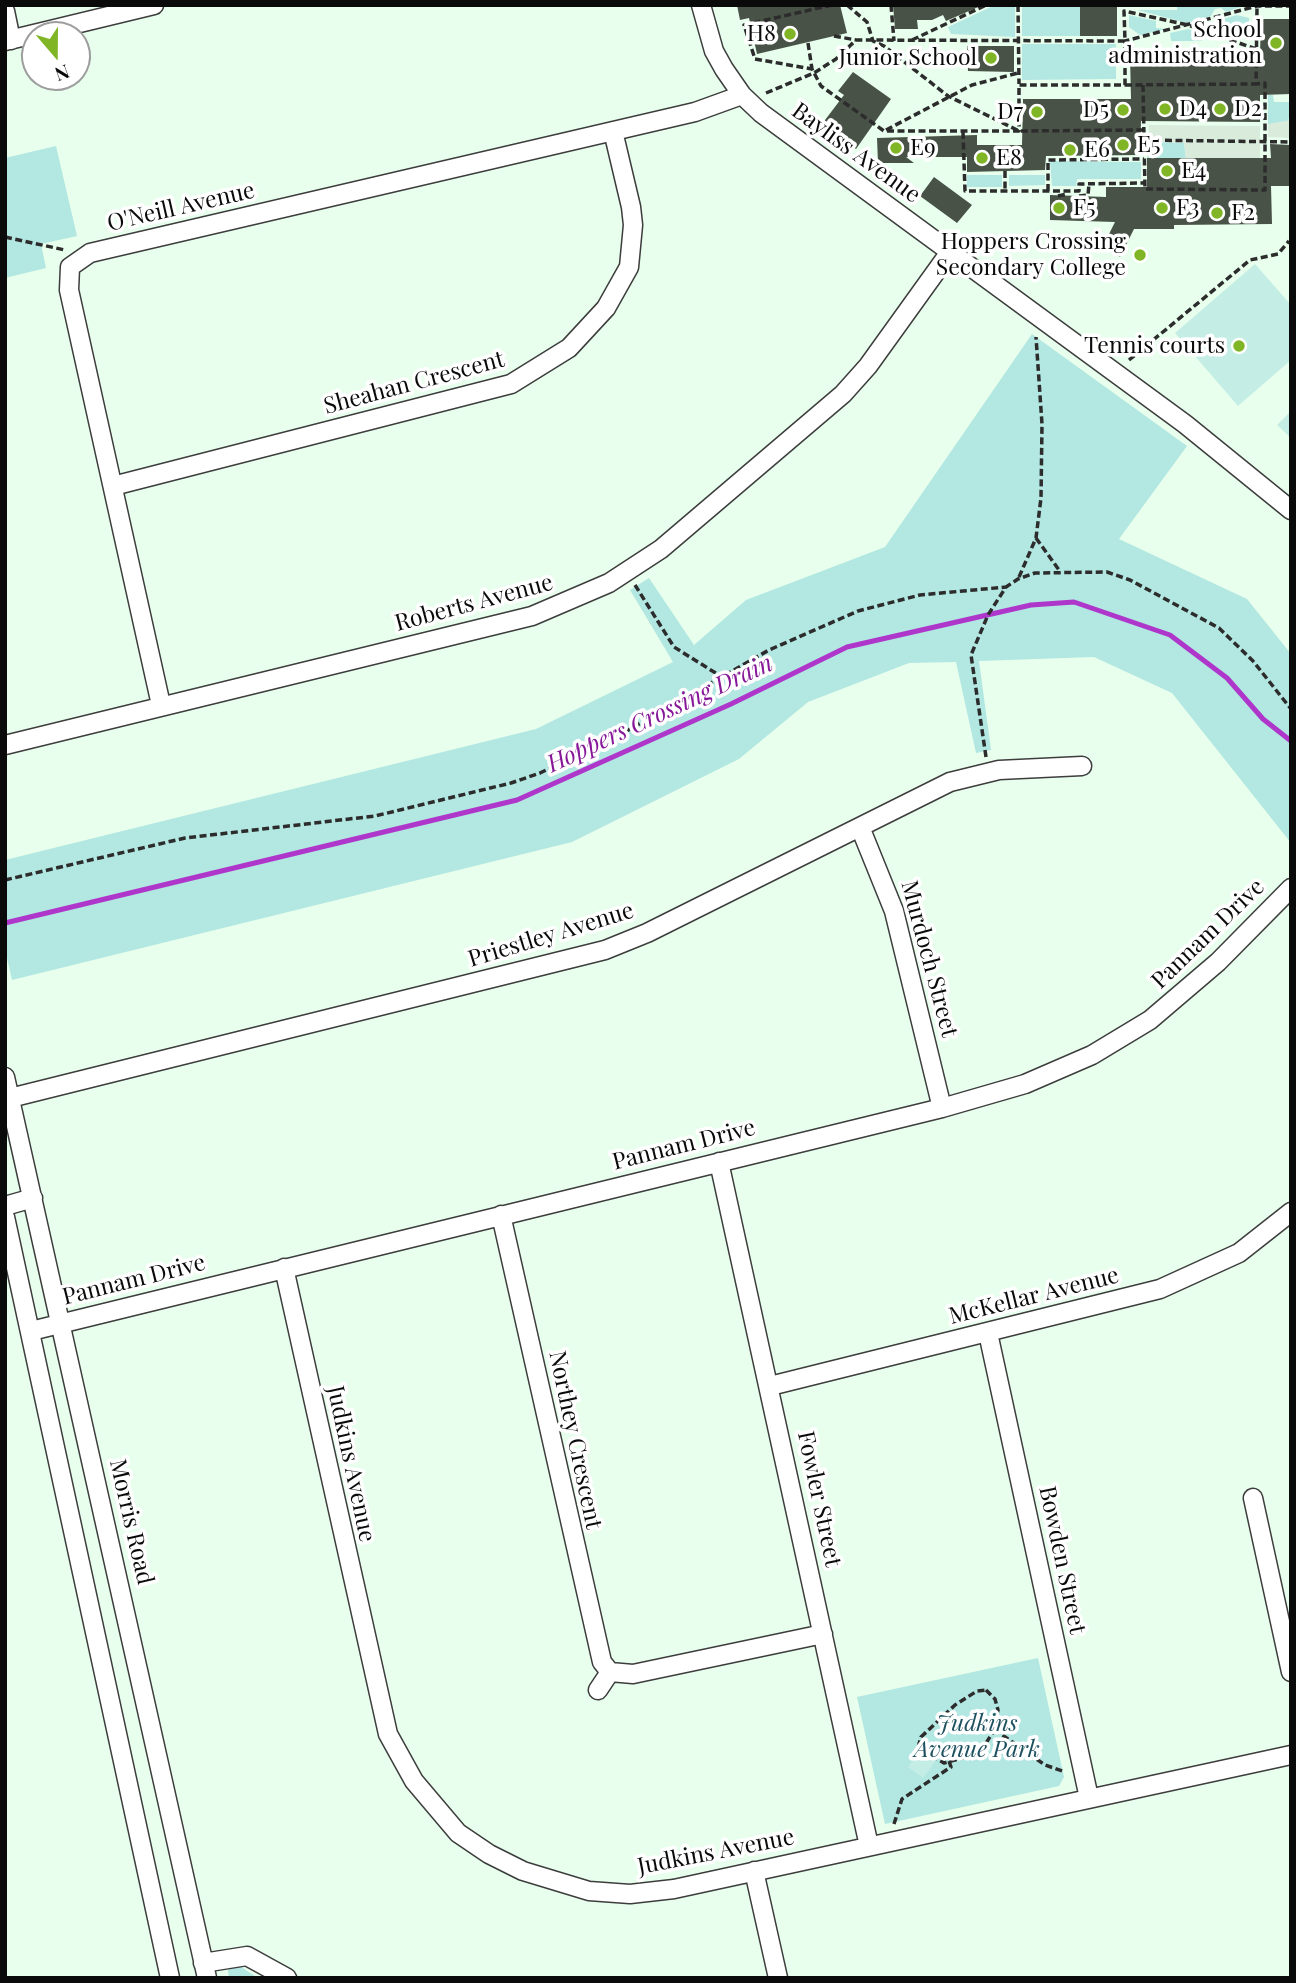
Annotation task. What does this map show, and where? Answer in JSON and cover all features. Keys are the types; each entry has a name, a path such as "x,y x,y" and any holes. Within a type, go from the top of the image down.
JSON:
{"street":[{"path":"5,11 8,41 154,5"},
{"name":"Bayliss Avenue","path":"701,5 714,51 742,94 781,130 1185,424 1291,510"},
{"name":"O'Neill Avenue","path":"161,705 69,290 70,267 84,256 695,112 742,94"},
{"name":"Sheahan Crescent","path":"113,486 512,384 569,348 606,308 629,267 631,207 613,131"},
{"name":"Roberts Avenue","path":"5,746 161,705 532,616 609,583 661,549 843,394 868,366 950,253"},
{"name":"Priestley Avenue","path":"10,1098 605,950 647,933 920,795 980,773 1082,766"},
{"name":"Murdoch Street","path":"860,827 894,911 942,1108"},
{"name":"Pannam Drive","path":"30,1331 942,1108 1025,1084 1092,1055 1150,1020 1202,977 1291,888"},
{"name":"Morris Road","path":"5,1077 205,1970"},
{"name":"Fowler Street","path":"719,1162 771,1386 869,1846"},
{"path":"5,1206 33,1198"},
{"name":"McKellar Avenue","path":"771,1386 1160,1289 1239,1253 1291,1212"},
{"name":"Northey Crescent","path":"501,1215 597,1651 610,1672"},
{"path":"5,1217 170,1978"},
{"name":"Judkins Avenue","path":"284,1268 381,1713 398,1754 434,1808 458,1833 488,1854 557,1884 589,1891 630,1894 674,1889 1291,1755"},
{"name":"Bowden Street","path":"988,1333 1089,1798"},
{"path":"1253,1498 1291,1672"},
{"path":"598,1690 610,1672 633,1674 823,1634"},
{"path":"754,1871 778,1978"},
{"path":"205,1970 247,1956 287,1978"}],"path":[{"path":"813,71 755,59 744,25 832,5"},
{"path":"847,5 867,22 873,41 884,46 948,96 1019,131"},
{"path":"891,5 894,41"},
{"path":"909,41 986,5"},
{"path":"1018,5 1019,131"},
{"path":"834,36 873,41 1125,41 1257,6 1291,6"},
{"path":"1256,83 1257,6"},
{"path":"1125,85 1124,8 1188,25 1256,49"},
{"path":"766,93 836,59 856,40"},
{"path":"808,43 813,71 821,86 884,131 1144,130"},
{"path":"884,131 972,85 1018,73"},
{"path":"1018,85 1265,83 1265,190 1145,189 1143,85"},
{"path":"963,131 965,191 1079,191 1079,184 1145,183"},
{"path":"1144,140 1291,142"},
{"path":"1048,191 1048,160 1144,159"},
{"path":"1005,171 1005,191"},
{"path":"1079,196 1088,195 1088,184"},
{"path":"1058,195 1067,194 1067,191"},
{"path":"5,237 84,256"},
{"path":"1129,360 1251,260 1278,254 1289,241"},
{"path":"1018,579 1036,538 1042,465 1036,336"},
{"path":"1036,538 1060,571"},
{"path":"986,757 971,654 988,615 1006,587 1018,579 1060,571 1107,572 1130,580 1219,628 1253,661 1291,709"},
{"path":"634,586 674,647 722,677"},
{"path":"5,880 185,838 375,816 511,783 540,773 625,732 769,650 858,611 920,595 1006,587"},
{"path":"982,1690 993,1695 998,1710 994,1729 983,1748 976,1753 949,1761 936,1760 921,1749 919,1741 964,1699 982,1690"},
{"path":"994,1729 1045,1765 1065,1772"},
{"path":"894,1824 902,1799 951,1767 949,1761"}],"green space":[{"path":"995,5 1015,5 1015,37 951,34 948,27"},
{"path":"1022,5 1080,7 1080,36 1022,36"},
{"path":"1177,5 1246,5 1226,12 1221,8 1215,9 1211,16 1187,23 1137,10 1177,10"},
{"path":"1129,15 1156,21 1156,28 1166,29 1140,35 1129,27"},
{"path":"1237,15 1249,18 1249,27 1239,37 1202,28 1202,25"},
{"path":"1188,29 1201,33 1202,41 1171,41 1170,33"},
{"path":"1022,44 1116,44 1116,79 1022,80"},
{"path":"1268,95 1273,95 1274,102 1291,102 1288,123 1268,124"},
{"path":"1161,142 1184,143 1186,159 1147,158"},
{"path":"56,146 77,236 41,244 46,268 5,278 5,158"},
{"path":"1050,161 1141,162 1141,179 1077,179 1076,186 1052,186"},
{"path":"967,175 1002,175 1002,187 967,187"},
{"path":"1009,175 1045,175 1045,185 1009,186"},
{"path":"1032,334 1187,446 1119,539 1247,599 1291,654 1291,843 1172,693 1094,657 979,661 991,750 976,753 956,662 909,663 808,702 739,759 572,842 12,980 5,949 5,860 536,729 673,662 630,590 649,578 694,645 746,600 885,547"},
{"name":"Judkins Avenue Park","path":"1038,1658 1064,1777 1059,1786 885,1824 857,1697"},
{"path":"238,1965 258,1978 229,1978 228,1970"}],"shaded area":[{"path":"1291,120 1291,138 1268,137 1268,124"},
{"path":"1149,125 1260,126 1260,158 1186,159 1184,143 1161,142 1147,158"},
{"name":"Tennis courts","path":"1255,264 1291,305 1291,360 1238,406 1175,333"},
{"path":"1291,411 1291,438 1277,425"},
{"path":"921,1751 935,1762 923,1778 908,1767"}],"building":[{"path":"737,5 840,5 847,33 757,54 749,18 740,20"},
{"path":"893,5 983,5 946,21 943,15 932,20 917,20 918,29 895,29"},
{"path":"1080,5 1117,5 1117,36 1080,36"},
{"path":"1261,19 1291,19 1291,94 1260,95 1260,122 1141,121 1140,155 1046,156 1045,170 967,172 967,157 906,157 914,163 878,163 877,138 977,135 977,145 1022,145 1023,99 1131,99 1130,55 1260,54"},
{"name":"Junior School","path":"967,46 1014,46 1014,72 968,71"},
{"path":"853,72 891,99 856,149 822,124 844,95 838,91"},
{"path":"1270,144 1291,145 1291,186 1271,186 1272,224 1174,225 1174,229 1134,229 1120,257 1102,248 1115,222 1050,220 1050,195 1106,197 1106,187 1147,187 1147,158 1271,158"},
{"path":"934,177 972,205 957,223 920,196"}],"waterway":[{"name":"Hoppers Crossing Drain","path":"5,923 517,800 731,704 847,647 1031,605 1074,602 1170,635 1227,678 1263,719 1291,741"}],"place":[{"name":"H8","path":"790,34"},
{"name":"School administration","path":"1276,43"},
{"name":"Junior School","path":"991,58"},
{"name":"D4","path":"1165,109"},
{"name":"D2","path":"1220,109"},
{"name":"D5","path":"1123,110"},
{"name":"D7","path":"1037,112"},
{"name":"E5","path":"1123,145"},
{"name":"E9","path":"896,148"},
{"name":"E6","path":"1070,150"},
{"name":"E8","path":"982,158"},
{"name":"E4","path":"1167,171"},
{"name":"F5","path":"1059,208"},
{"name":"F3","path":"1162,208"},
{"name":"F2","path":"1217,213"},
{"name":"Hoppers Crossing Secondary College","path":"1140,255"},
{"name":"Tennis courts","path":"1239,346"}]}
